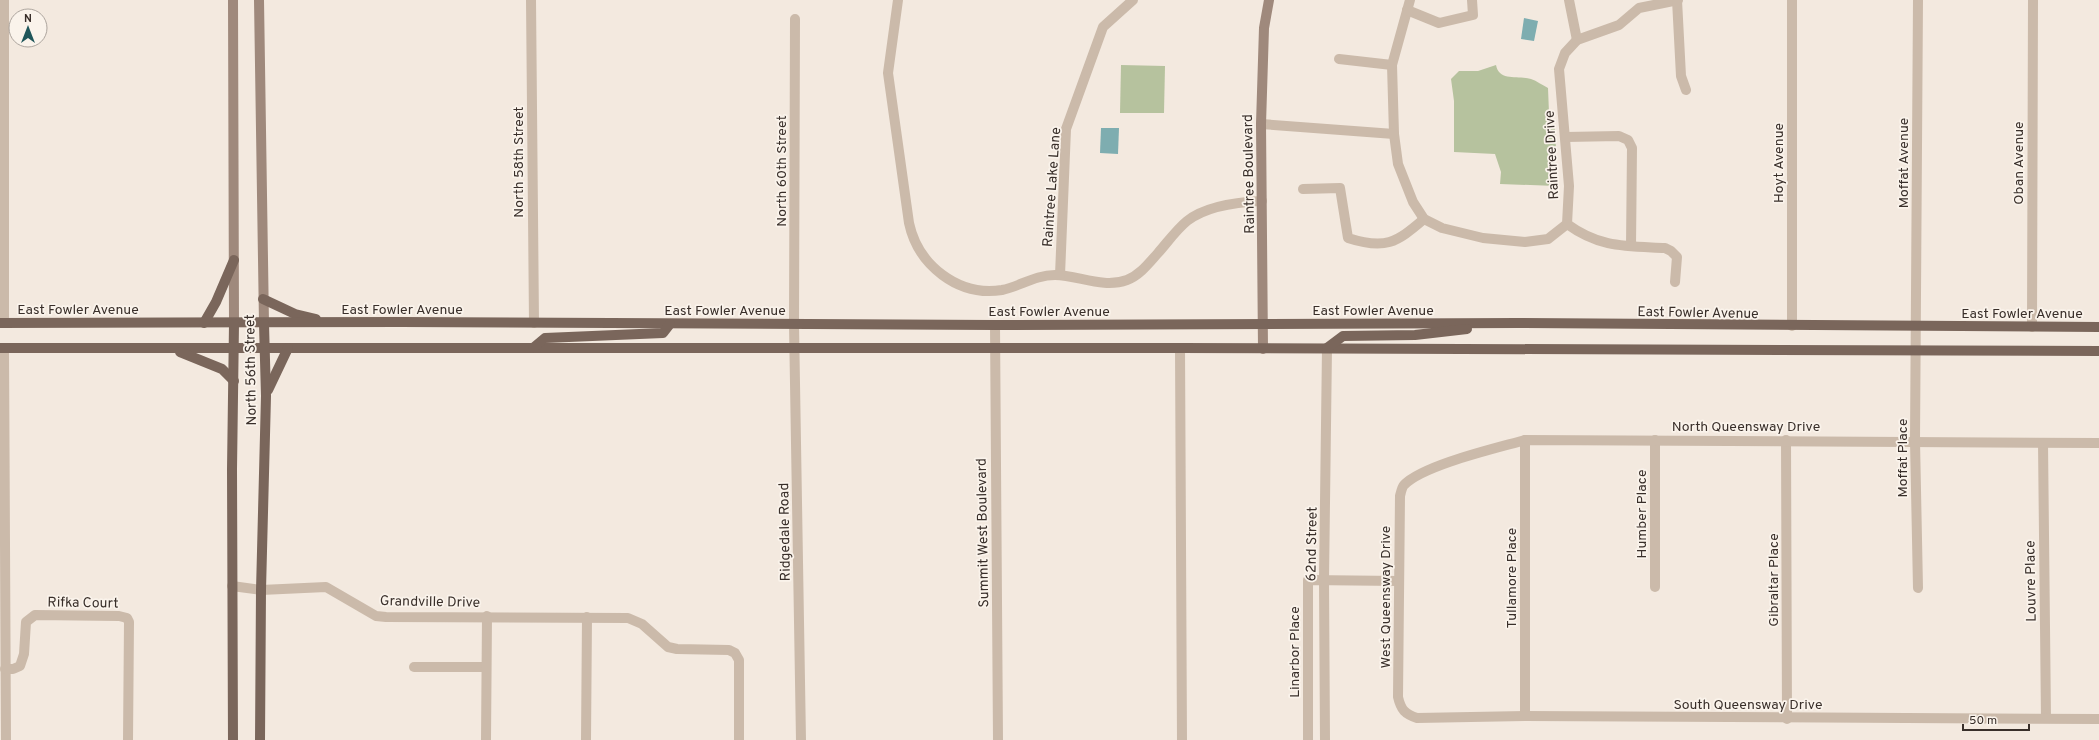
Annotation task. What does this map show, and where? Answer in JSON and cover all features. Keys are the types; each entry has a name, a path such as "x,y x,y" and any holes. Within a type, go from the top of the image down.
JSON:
{"main road":[{"name":"North 56th Street","path":"233,0 233,740"},
{"name":"North 56th Street","path":"259,0 266,396 261,590 260,740"},
{"name":"Raintree Boulevard","path":"1263,349 1264,325 1261,124 1264,28 1269,0"},
{"path":"204,323 216,302 234,260"},
{"path":"264,299 295,314 327,322"},
{"name":"East Fowler Avenue","path":"1,324 264,324 327,322 1264,325 1516,323 1916,327 2099,327"},
{"path":"1327,348 1343,336 1415,335 1516,323"},
{"path":"533,348 545,338 663,333 670,324"},
{"path":"2,348 234,349 795,347 2099,351"},
{"path":"266,396 288,348"},
{"path":"170,349 198,358 222,369 234,381"}],"street":[{"path":"1,324 4,185 4,0"},
{"name":"North 58th Street","path":"531,0 534,323"},
{"path":"898,0 888,73 909,223 919,251 932,268 954,283 970,288 992,291 1004,289 1041,276 1060,275 1106,283 1125,281 1138,275 1187,221 1211,209 1262,201"},
{"name":"Raintree Lake Lane","path":"1060,275 1066,129 1103,27 1134,0"},
{"path":"1472,0 1472,15 1439,23 1408,5 1392,65 1394,134 1398,164 1413,202 1424,219 1442,228 1483,238 1525,242 1548,238 1566,224 1582,235 1600,242 1665,248 1672,251 1677,257 1675,282"},
{"path":"1569,0 1577,40 1619,25 1639,8 1678,0 1681,76 1686,90"},
{"name":"Hoyt Avenue","path":"1792,0 1792,326"},
{"name":"Moffat Avenue","path":"1916,327 1918,0"},
{"name":"Oban Avenue","path":"2032,327 2033,0"},
{"name":"North 60th Street","path":"794,324 795,18"},
{"name":"Raintree Drive","path":"1566,224 1569,186 1559,69 1566,53 1577,40"},
{"path":"1339,60 1376,62 1392,65"},
{"path":"1261,124 1394,134"},
{"path":"1566,137 1619,136 1628,140 1632,148 1631,246"},
{"path":"1303,189 1340,188 1348,238 1366,243 1391,243 1406,235 1424,219"},
{"name":"Ridgedale Road","path":"794,324 801,740"},
{"name":"Summit West Boulevard","path":"995,325 998,740"},
{"name":"Moffat Place","path":"1916,327 1915,441 1918,588"},
{"path":"2,348 6,740"},
{"path":"1180,348 1182,740"},
{"name":"62nd Street","path":"1326,740 1324,580 1327,348"},
{"name":"North Queensway Drive","path":"1403,486 1415,476 1467,456 1525,440 1786,440 2099,443"},
{"name":"Tullamore Place","path":"1525,440 1525,716"},
{"name":"Humber Place","path":"1655,440 1655,587"},
{"name":"Gibraltar Place","path":"1786,440 1787,719"},
{"name":"Louvre Place","path":"2043,443 2046,718"},
{"name":"West Queensway Drive","path":"1401,708 1398,697 1399,581 1400,496 1403,486"},
{"name":"Linarbor Place","path":"1308,740 1308,580 1324,580"},
{"path":"1324,580 1399,581"},
{"name":"Grandville Drive","path":"232,586 261,590 326,587 376,616 386,617 486,616 628,618 642,624 668,647 677,649 729,650 735,653 739,660 739,740"},
{"name":"Rifka Court","path":"5,669 13,669 20,666 24,654 26,622 35,615 119,616 127,618 129,622 128,740"},
{"path":"486,616 486,740"},
{"path":"586,740 587,617"},
{"path":"414,667 486,667"},
{"name":"South Queensway Drive","path":"1401,708 1407,715 1417,718 1525,716 1787,719 2099,719"}],"green space":[{"path":"1121,65 1165,66 1164,113 1120,113"},
{"path":"1496,65 1501,74 1505,76 1531,79 1548,88 1549,113 1555,129 1556,149 1554,161 1556,186 1500,184 1501,172 1495,154 1454,152 1454,101 1451,79 1459,71 1478,71"}],"water":[{"path":"1524,18 1538,21 1534,41 1521,39"},
{"path":"1101,128 1119,128 1118,154 1100,153"}]}
